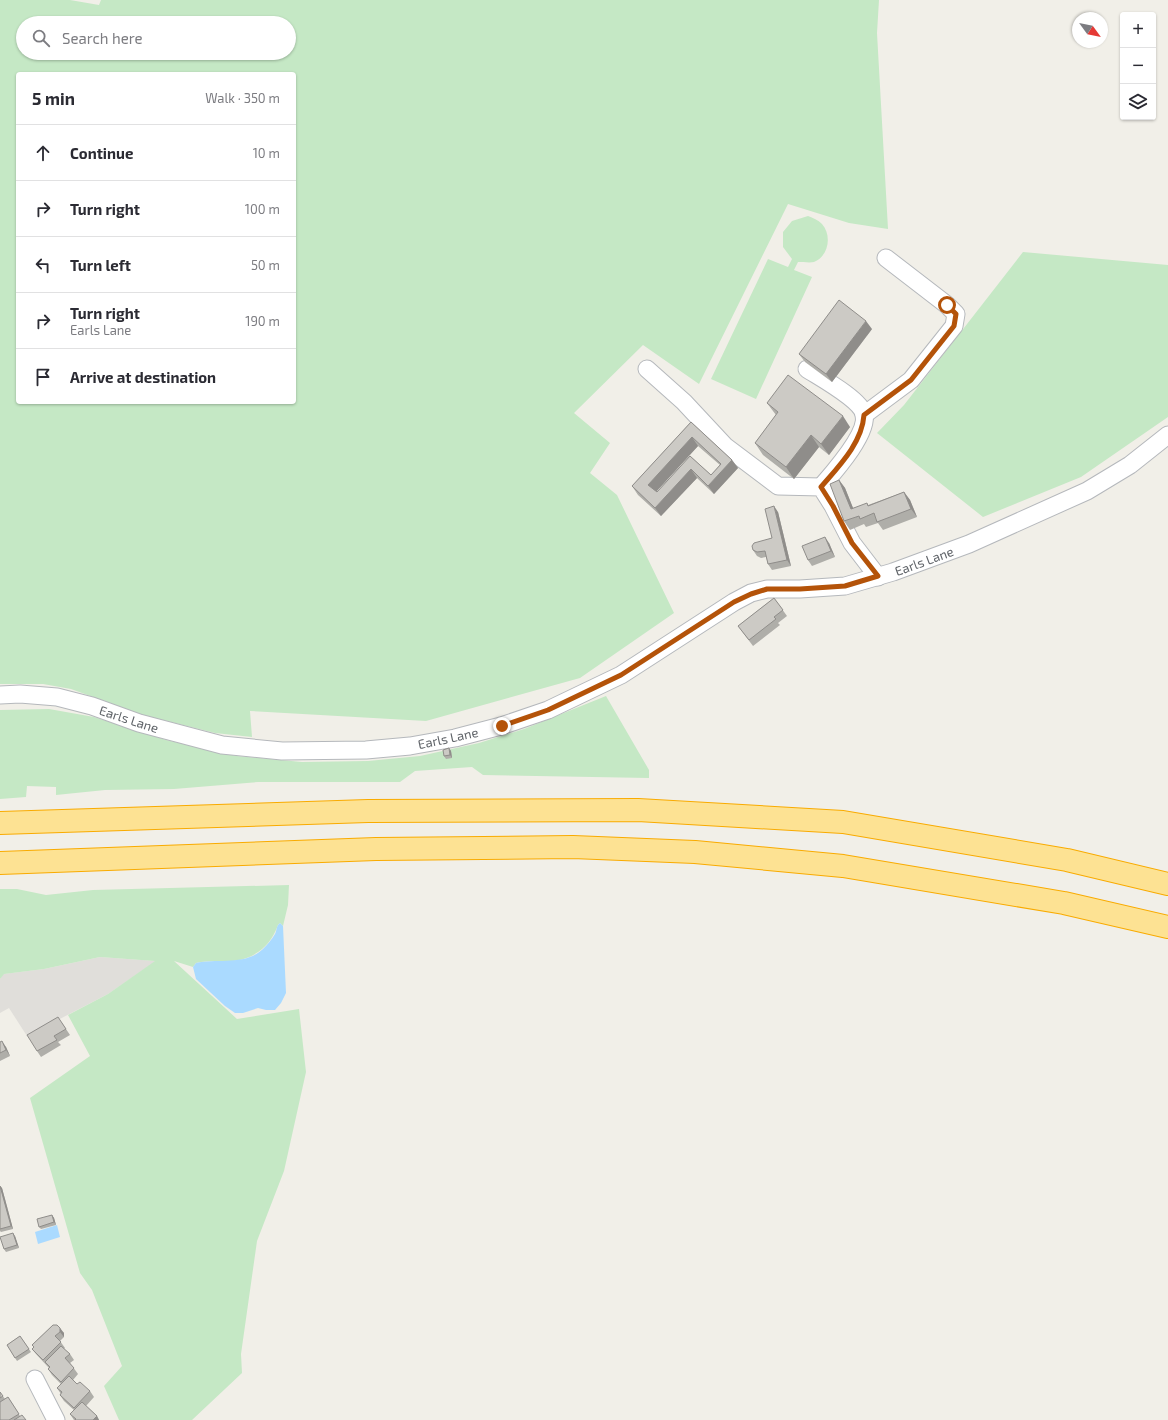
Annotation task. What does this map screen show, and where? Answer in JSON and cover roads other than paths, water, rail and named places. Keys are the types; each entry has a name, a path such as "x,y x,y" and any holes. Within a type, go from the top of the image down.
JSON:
{"highway":[{"path":"0,823 368,811 638,810 843,822 1067,860 1168,884"},
{"path":"0,863 376,849 573,847 695,852 843,866 1064,903 1168,927"}],"street":[{"path":"864,415 911,380 954,326 956,314 947,305 886,258"},
{"path":"647,369 684,402 725,446 778,486 821,487"},
{"path":"807,369 850,397 858,405 864,415 863,426 845,459 821,487"},
{"name":"Earls Lane","path":"0,694 57,697 92,706 138,723 222,745 282,751 366,750 410,746 463,736 502,726 548,710 621,675 734,602 751,594 767,589 800,589 845,586 893,572 969,544 1087,491 1130,465 1168,435"},
{"path":"821,487 833,506 852,543 878,576"},
{"path":"35,1379 56,1420"}],"water":[{"path":"280,923 283,926 286,993 281,1003 275,1010 258,1008 243,1013 235,1013 225,1006 196,979 193,967 196,963 240,960 248,958 263,949 275,934"},
{"path":"57,1225 60,1237 38,1244 35,1232"}]}
